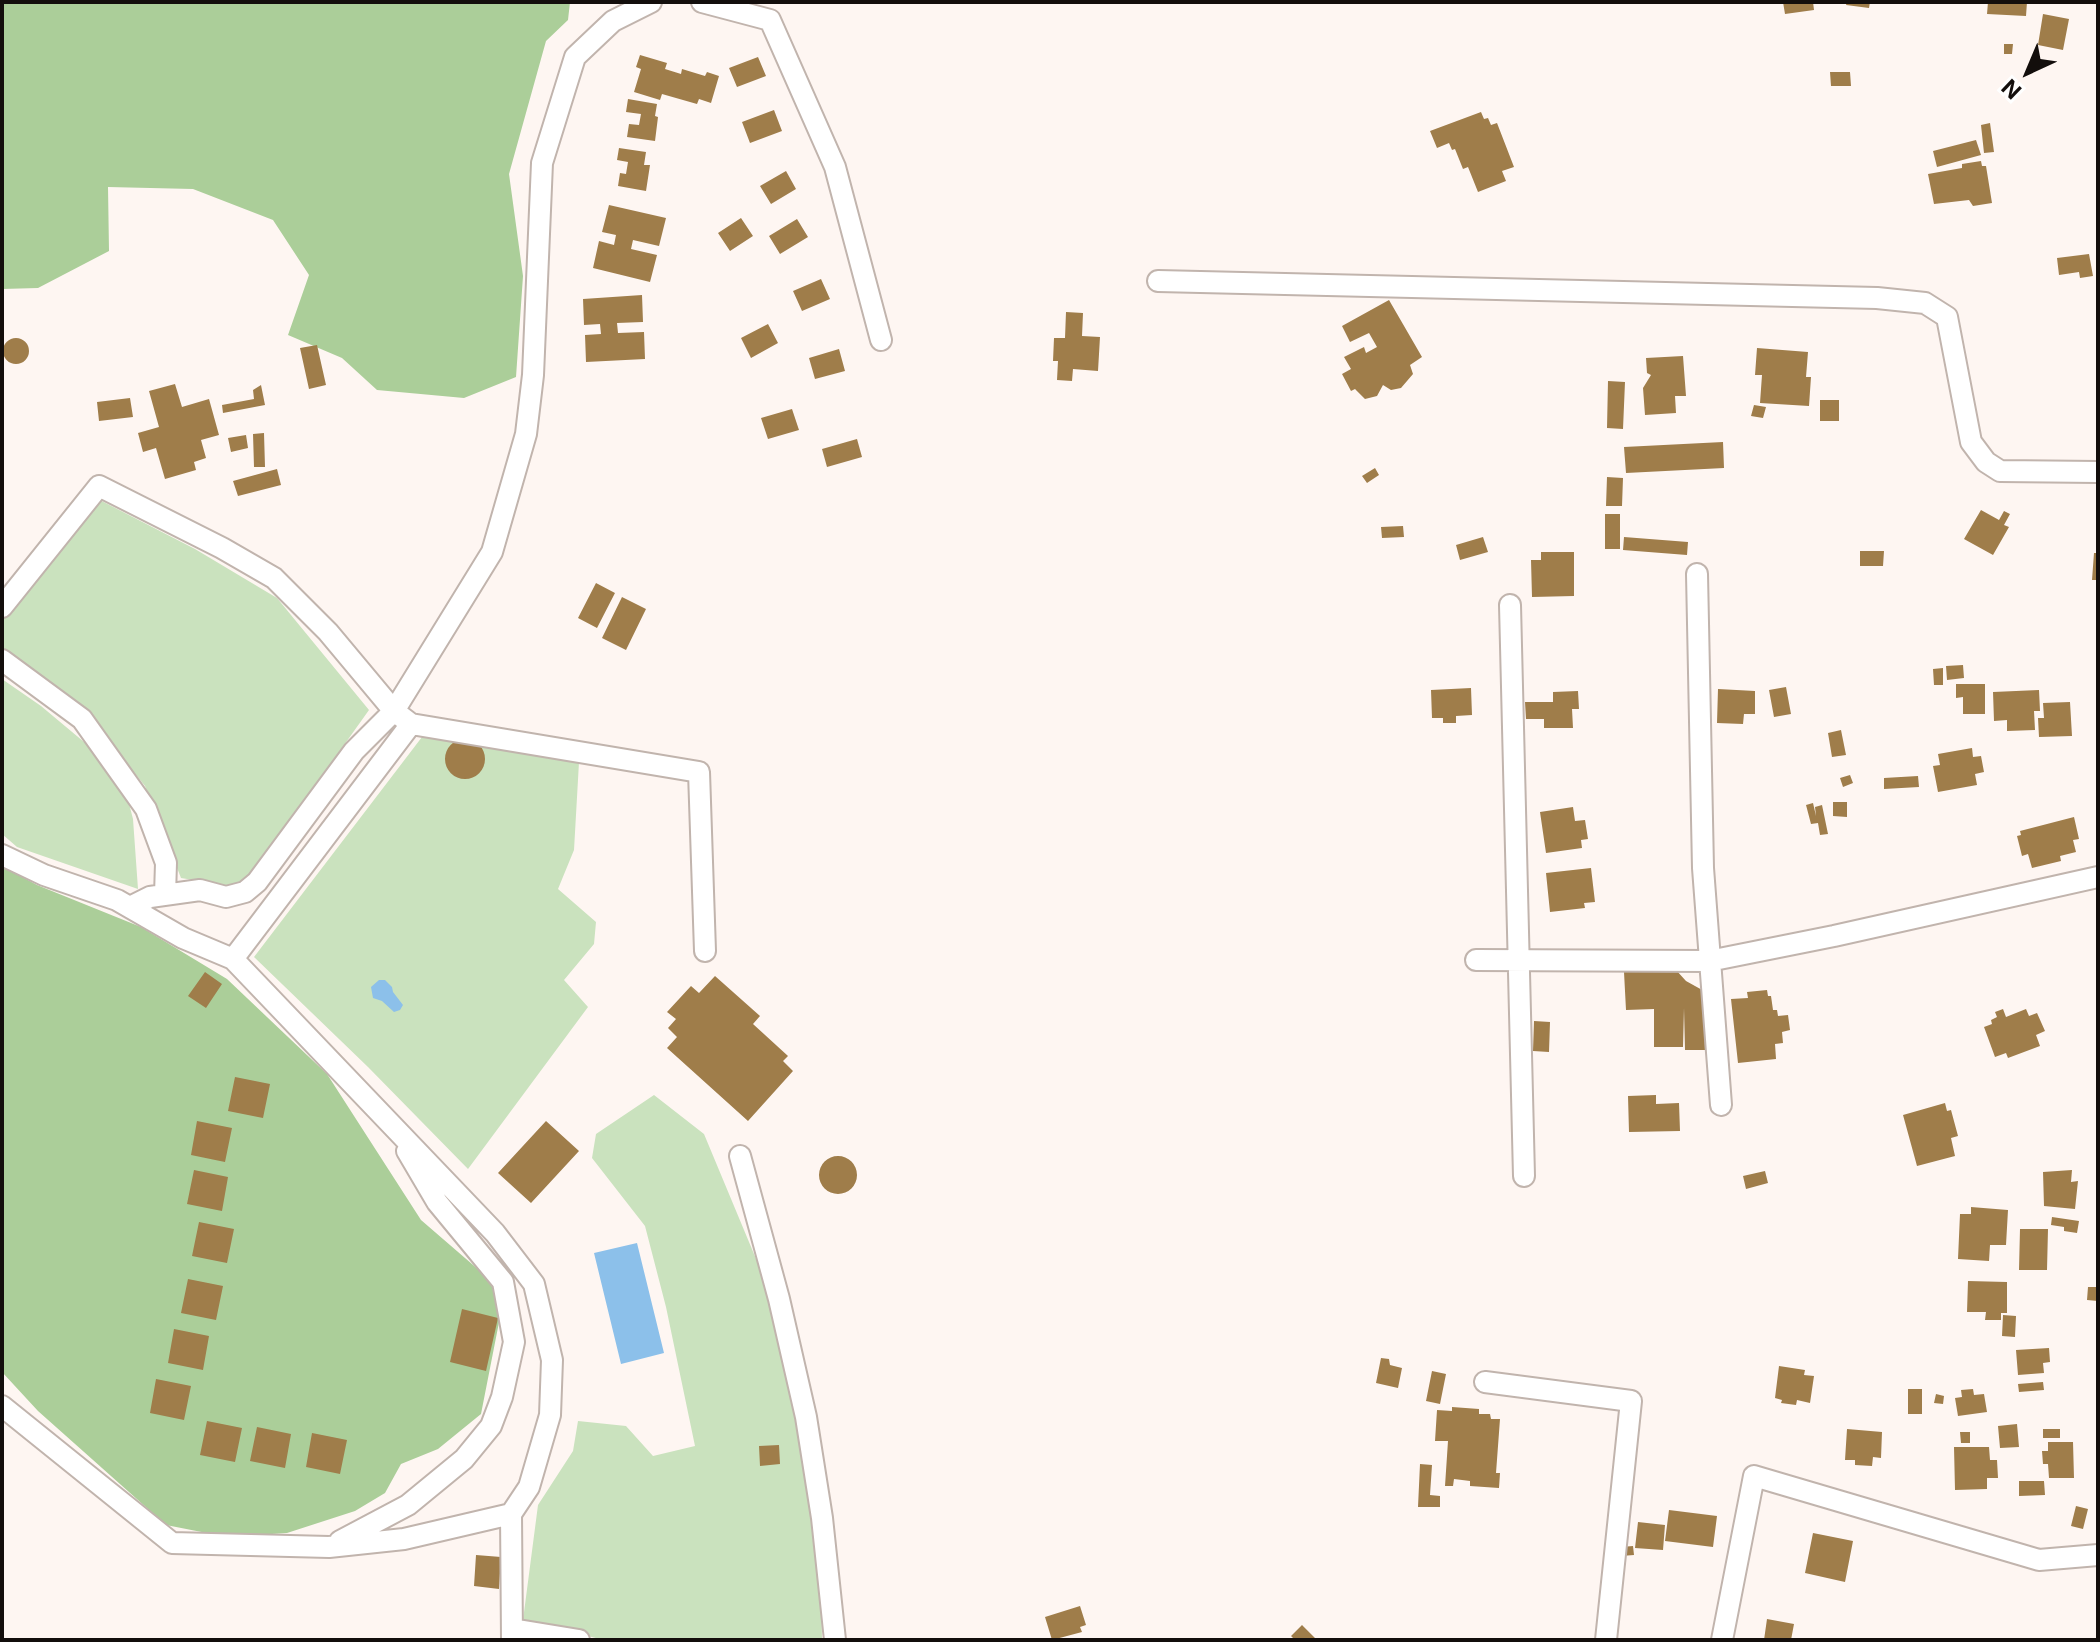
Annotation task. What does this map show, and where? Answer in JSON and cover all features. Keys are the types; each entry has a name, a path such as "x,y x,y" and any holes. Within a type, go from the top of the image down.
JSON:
{"street":[{"path":"130,907 150,897 200,890 226,897 245,892 257,882 354,751 394,711 492,552 526,434 533,375 542,163 575,57 613,21 651,2"},
{"path":"702,2 770,20 835,167 881,340"},
{"path":"1158,281 1877,298 1925,303 1947,317 1971,442 1986,462 2000,471 2098,472"},
{"path":"2,607 99,486 274,578 328,632 394,711 411,724 699,772 705,951"},
{"path":"1697,574 1703,868 1721,1105"},
{"path":"1510,605 1524,1176"},
{"path":"2,660 82,719 146,809 166,863 165,895"},
{"path":"233,959 411,724"},
{"path":"2,855 44,875 117,900 183,938 233,959 495,1233 534,1284 552,1360 550,1415 529,1487 511,1514 512,1634 579,1640"},
{"path":"1476,960 1709,961 2098,877"},
{"path":"329,1547 408,1505 464,1459 491,1426 502,1397 514,1342 503,1282 437,1202 387,1117"},
{"path":"740,1156 779,1299 806,1417 822,1518 835,1640"},
{"path":"1485,1382 1631,1401 1606,1640"},
{"path":"2,1406 172,1543 329,1547 404,1539 511,1514"},
{"path":"1722,1640 1754,1476 2039,1560 2098,1555"}],"green space":[{"path":"2,2 570,2 568,20 546,41 509,174 523,276 516,377 464,398 377,390 342,358 288,335 309,275 273,220 193,189 108,187 109,251 38,288 2,289"},
{"path":"88,494 195,549 277,598 369,710 242,888 181,878 145,786 83,709 2,654 2,618"},
{"path":"2,679 41,706 108,762 125,788 133,819 138,889 17,847 2,834"},
{"path":"422,737 579,762 574,850 558,889 596,922 594,944 564,980 588,1007 468,1169 254,957"},
{"path":"2,866 37,885 141,927 227,979 327,1074 421,1220 487,1277 502,1307 481,1414 438,1449 401,1464 385,1493 355,1511 287,1533 227,1537 166,1525 38,1411 2,1372"},
{"path":"654,1095 704,1134 769,1290 820,1523 822,1640 604,1640 523,1620 538,1505 573,1451 578,1421 626,1426 653,1456 695,1446 666,1307 645,1226 592,1158 596,1134"}],"water":[{"path":"379,980 385,980 392,987 403,1005 400,1010 394,1012 382,1001 373,998 371,987"},
{"path":"637,1243 664,1353 621,1364 594,1253"}],"building":[{"path":"1783,2 1813,2 1814,10 1785,14"},
{"path":"1847,2 1870,2 1869,8 1846,5"},
{"path":"1988,2 2027,2 2026,16 1987,14"},
{"path":"2043,14 2069,19 2063,50 2038,45"},
{"path":"2004,44 2013,44 2012,54 2004,54"},
{"path":"640,55 667,63 665,69 681,74 682,69 705,76 707,72 719,76 711,103 699,99 697,104 662,94 660,100 634,92 641,69 636,67"},
{"path":"758,57 766,76 737,87 729,68"},
{"path":"1830,72 1850,72 1851,86 1831,86"},
{"path":"628,99 657,104 655,141 627,137 629,124 639,125 641,114 626,112"},
{"path":"774,110 782,131 750,143 742,122"},
{"path":"1481,112 1491,125 1497,123 1514,167 1502,171 1506,181 1478,192 1468,167 1463,169 1455,149 1452,150 1449,143 1437,148 1430,131"},
{"path":"1990,123 1994,152 1984,153 1981,125"},
{"path":"1976,140 1981,155 1937,167 1933,151"},
{"path":"619,148 646,152 644,165 650,165 646,191 618,186 620,173 626,174 628,162 617,160"},
{"path":"1981,161 1982,166 1986,166 1992,203 1973,206 1969,200 1934,204 1928,174"},
{"path":"786,171 796,189 771,204 760,186"},
{"path":"609,205 666,218 659,246 633,240 631,249 657,255 650,282 593,268 599,241 614,245 616,235 602,232"},
{"path":"741,218 753,236 730,251 718,233"},
{"path":"797,219 808,237 780,254 769,236"},
{"path":"2089,254 2093,276 2080,278 2079,272 2059,275 2057,258"},
{"path":"821,279 830,299 802,311 793,291"},
{"path":"642,295 643,322 617,323 618,333 644,332 645,359 586,362 585,335 601,334 600,324 584,325 583,299"},
{"path":"1389,300 1422,357 1410,365 1413,374 1401,388 1391,390 1383,385 1377,396 1365,399 1355,389 1351,391 1342,374 1351,369 1344,357 1364,347 1366,353 1377,347 1369,333 1350,342 1342,326"},
{"path":"1066,312 1083,313 1082,336 1100,337 1098,371 1073,369 1072,381 1057,380 1058,361 1053,361 1054,338 1065,338"},
{"path":"768,324 778,343 751,358 741,338"},
{"path":"16,338 25,342 29,351 25,360 16,364 7,360 3,351 7,342"},
{"path":"317,345 326,385 309,389 300,348"},
{"path":"1757,348 1808,352 1806,377 1811,377 1809,406 1760,403 1762,375 1755,375"},
{"path":"839,349 845,371 815,379 809,358"},
{"path":"1683,356 1686,396 1675,396 1676,413 1645,415 1643,388 1651,375 1647,373 1646,358"},
{"path":"1608,381 1625,382 1623,429 1607,428"},
{"path":"175,384 182,407 209,399 219,435 201,440 206,458 194,462 196,470 165,479 156,448 143,452 138,433 159,427 149,391"},
{"path":"261,385 265,405 223,413 222,405 254,399 253,390"},
{"path":"130,398 133,417 99,421 97,402"},
{"path":"1820,400 1839,400 1839,421 1820,421"},
{"path":"1754,405 1766,407 1763,418 1751,416"},
{"path":"792,409 799,430 768,439 761,418"},
{"path":"264,433 265,467 254,467 253,434"},
{"path":"246,435 248,448 231,452 228,438"},
{"path":"857,439 862,457 827,467 822,449"},
{"path":"1723,442 1724,468 1626,473 1624,447"},
{"path":"1375,468 1379,475 1367,483 1362,476"},
{"path":"277,469 281,485 238,496 233,481"},
{"path":"1607,477 1623,478 1622,506 1606,506"},
{"path":"1981,510 1999,520 2004,511 2010,514 2004,525 2009,527 1993,555 1964,539"},
{"path":"1605,514 1620,514 1620,549 1605,549"},
{"path":"1403,526 1404,537 1382,538 1381,527"},
{"path":"1483,537 1488,552 1460,560 1456,545"},
{"path":"1624,537 1688,542 1687,555 1623,550"},
{"path":"1860,551 1884,551 1883,566 1860,566"},
{"path":"1541,552 1574,552 1574,596 1532,597 1531,560 1541,560"},
{"path":"2094,553 2098,553 2098,580 2092,580"},
{"path":"596,583 615,593 597,628 578,618"},
{"path":"622,597 646,609 626,650 602,638"},
{"path":"1963,665 1964,678 1947,680 1946,666"},
{"path":"1943,668 1943,685 1934,685 1933,669"},
{"path":"1956,684 1985,684 1985,714 1963,714 1963,697 1956,698"},
{"path":"1786,687 1791,714 1774,717 1769,690"},
{"path":"1471,688 1472,715 1456,716 1456,723 1443,723 1443,718 1432,718 1431,690"},
{"path":"1718,689 1755,691 1755,714 1744,714 1743,724 1717,723"},
{"path":"2039,690 2040,711 2034,711 2035,730 2007,731 2007,720 1994,721 1993,692"},
{"path":"1578,691 1579,709 1572,709 1573,728 1544,728 1544,719 1526,719 1525,702 1553,702 1553,692"},
{"path":"2070,702 2072,736 2039,737 2038,718 2044,718 2043,703"},
{"path":"1841,730 1846,755 1832,757 1828,733"},
{"path":"465,739 479,745 485,759 479,773 465,779 451,773 445,759 451,745"},
{"path":"1972,748 1973,757 1981,756 1984,772 1975,774 1977,785 1938,792 1933,766 1940,765 1938,754"},
{"path":"1850,775 1853,783 1843,787 1840,778"},
{"path":"1918,776 1919,787 1884,789 1884,778"},
{"path":"1833,802 1847,802 1847,817 1833,816"},
{"path":"1813,803 1816,816 1815,807 1822,805 1828,834 1820,835 1818,823 1811,824 1806,805"},
{"path":"1573,807 1575,821 1585,820 1588,839 1581,840 1582,848 1546,853 1540,812"},
{"path":"2074,817 2079,839 2073,840 2076,852 2060,856 2061,861 2032,868 2028,854 2022,856 2017,836 2021,835 2020,831"},
{"path":"1591,868 1595,902 1584,903 1585,908 1550,912 1546,873"},
{"path":"1676,970 1686,981 1704,991 1705,1050 1685,1050 1684,1008 1683,1047 1654,1047 1654,1009 1626,1010 1624,972"},
{"path":"205,972 222,984 206,1008 188,996"},
{"path":"715,976 760,1016 753,1024 788,1056 783,1061 793,1071 748,1121 667,1048 677,1037 668,1028 676,1019 667,1012 691,986 699,993"},
{"path":"1767,990 1778,1016 1788,1015 1790,1030 1782,1032 1783,1043 1775,1044 1776,1059 1738,1063 1731,999 1748,998 1747,992"},
{"path":"2003,1009 2006,1017 2026,1009 2029,1016 2037,1013 2045,1031 2036,1035 2040,1046 2008,1058 2006,1053 1995,1057 1984,1027 1992,1024 1991,1020 1997,1017 1995,1012"},
{"path":"1534,1021 1550,1022 1549,1052 1533,1051"},
{"path":"235,1077 270,1084 263,1118 228,1111"},
{"path":"1656,1095 1656,1104 1679,1103 1680,1131 1629,1132 1628,1096"},
{"path":"1945,1103 1947,1111 1951,1110 1958,1136 1951,1138 1955,1156 1917,1166 1903,1115"},
{"path":"197,1121 232,1128 225,1162 191,1155"},
{"path":"546,1121 579,1151 531,1203 498,1173"},
{"path":"838,1156 852,1161 857,1175 852,1189 838,1194 824,1189 819,1175 824,1161"},
{"path":"194,1170 228,1177 222,1211 187,1204"},
{"path":"2072,1170 2071,1182 2078,1181 2075,1209 2044,1206 2043,1172"},
{"path":"1765,1171 1768,1183 1746,1189 1743,1176"},
{"path":"1971,1207 2008,1210 2006,1245 1990,1245 1989,1261 1958,1259 1960,1214 1971,1214"},
{"path":"2052,1217 2079,1221 2077,1233 2051,1225"},
{"path":"199,1222 234,1229 227,1263 192,1256"},
{"path":"2020,1229 2048,1229 2047,1270 2019,1270"},
{"path":"188,1279 223,1286 216,1320 181,1313"},
{"path":"1968,1281 2007,1282 2007,1313 2001,1313 2001,1320 1985,1320 1986,1312 1967,1312"},
{"path":"2088,1287 2098,1287 2098,1301 2087,1300"},
{"path":"462,1309 498,1318 486,1371 450,1362"},
{"path":"2003,1315 2016,1316 2015,1337 2002,1336"},
{"path":"174,1329 209,1336 203,1370 168,1363"},
{"path":"2049,1348 2050,1362 2043,1363 2044,1373 2018,1375 2016,1350"},
{"path":"1381,1358 1389,1359 1390,1365 1402,1368 1398,1388 1376,1383"},
{"path":"1779,1366 1805,1370 1804,1375 1814,1376 1810,1403 1797,1400 1796,1405 1781,1403 1782,1400 1775,1398"},
{"path":"1432,1371 1446,1374 1440,1404 1426,1401"},
{"path":"156,1379 191,1386 184,1420 150,1413"},
{"path":"2043,1382 2044,1390 2019,1392 2018,1384"},
{"path":"1908,1389 1922,1389 1922,1414 1908,1414"},
{"path":"1973,1389 1974,1395 1984,1394 1987,1412 1958,1416 1955,1398 1962,1397 1961,1390"},
{"path":"1936,1394 1944,1396 1943,1404 1934,1403"},
{"path":"1452,1407 1479,1409 1479,1414 1490,1414 1491,1419 1500,1419 1496,1473 1500,1473 1499,1488 1470,1486 1470,1481 1454,1479 1453,1486 1445,1486 1448,1441 1435,1441 1437,1410 1452,1411"},
{"path":"207,1421 242,1428 235,1462 200,1455"},
{"path":"2017,1424 2019,1447 2000,1448 1998,1426"},
{"path":"257,1427 291,1434 285,1468 250,1461"},
{"path":"1847,1429 1882,1432 1881,1458 1873,1457 1872,1466 1855,1465 1855,1460 1845,1460"},
{"path":"2043,1429 2060,1429 2060,1438 2043,1438"},
{"path":"1960,1432 1970,1432 1970,1443 1961,1443"},
{"path":"312,1433 347,1440 340,1474 306,1467"},
{"path":"2048,1442 2073,1442 2074,1478 2049,1478 2048,1464 2043,1464 2042,1451 2048,1451"},
{"path":"779,1445 780,1464 760,1466 759,1446"},
{"path":"1954,1447 1989,1447 1990,1460 1997,1460 1998,1478 1987,1478 1987,1489 1955,1490"},
{"path":"1420,1464 1432,1465 1430,1495 1440,1496 1440,1507 1418,1507"},
{"path":"2019,1481 2044,1481 2045,1495 2019,1496"},
{"path":"2076,1506 2088,1509 2083,1529 2071,1526"},
{"path":"1669,1510 1717,1516 1713,1547 1665,1541"},
{"path":"1638,1522 1665,1525 1663,1550 1635,1548"},
{"path":"1813,1533 1853,1541 1845,1582 1805,1573"},
{"path":"1633,1546 1634,1555 1608,1557 1609,1548"},
{"path":"476,1555 501,1557 499,1589 474,1586"},
{"path":"1080,1606 1086,1625 1080,1627 1082,1632 1052,1640 1045,1617"},
{"path":"1767,1619 1794,1624 1791,1640 1764,1640"},
{"path":"1302,1625 1317,1640 1295,1640 1291,1636"}]}
